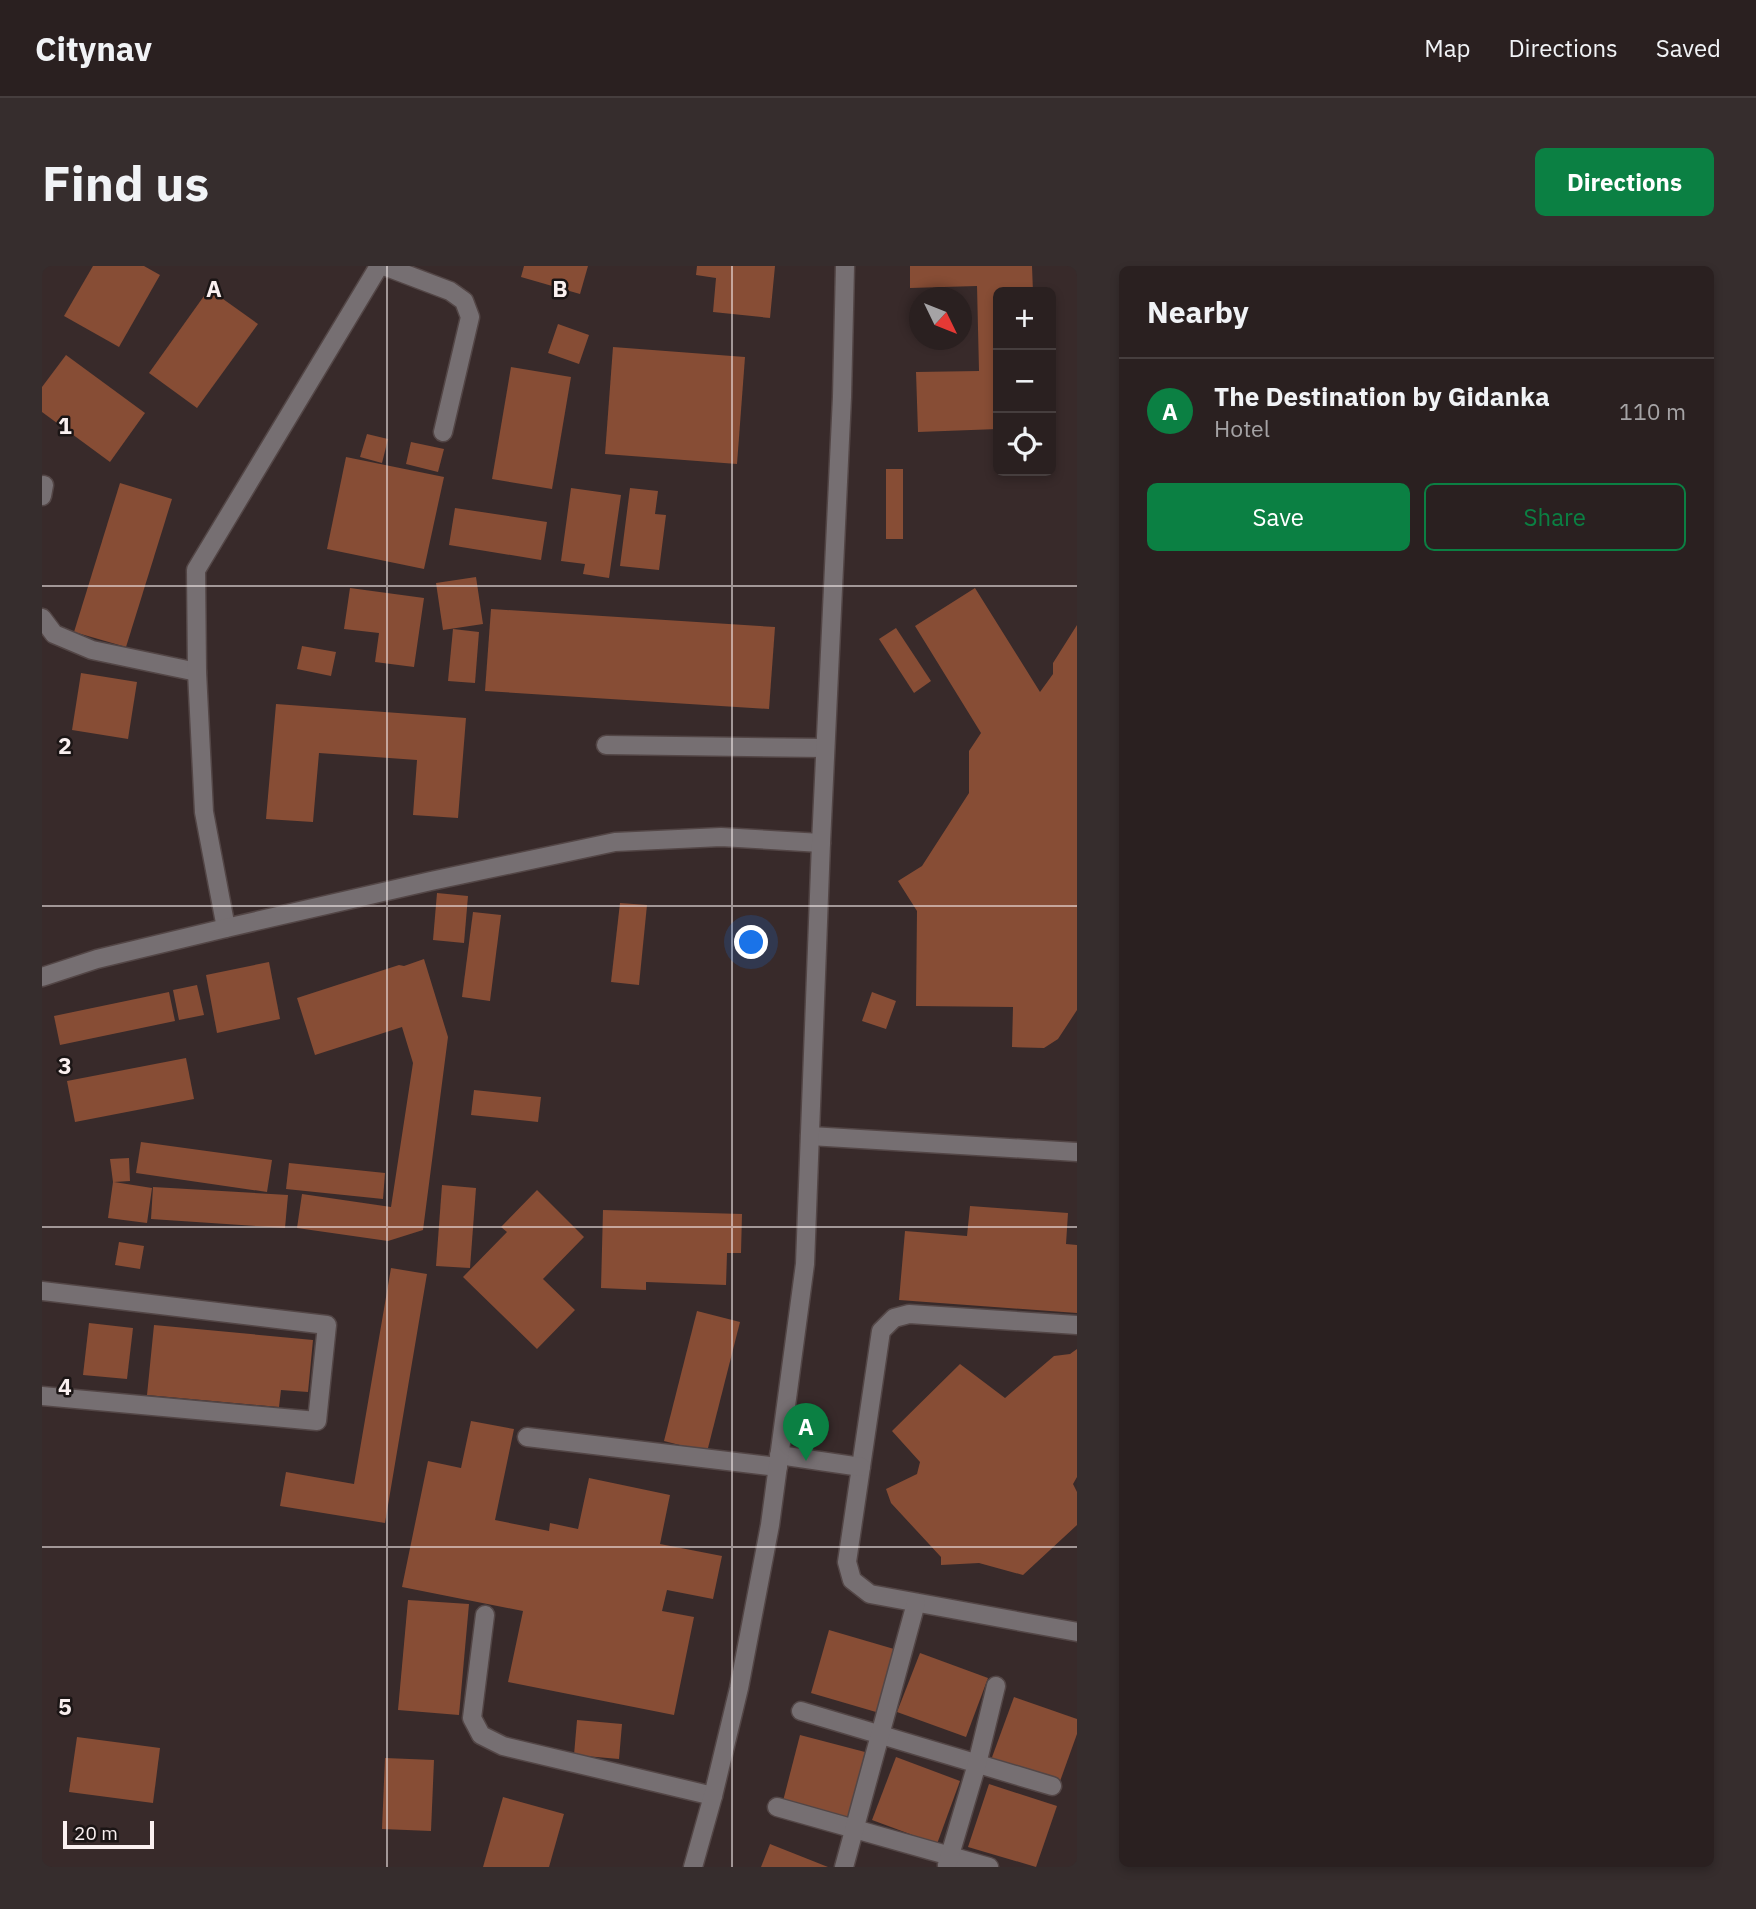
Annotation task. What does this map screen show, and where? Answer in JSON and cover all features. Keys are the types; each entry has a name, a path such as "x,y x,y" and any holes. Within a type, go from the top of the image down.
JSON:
{"street":[{"path":"226,929 204,812 197,672 196,570 381,266 450,291 464,301 470,317 443,432"},
{"path":"693,1867 739,1688 770,1525 804,1264 842,397 845,266"},
{"path":"42,618 54,634 92,650 197,672"},
{"path":"606,745 825,748"},
{"path":"42,977 97,959 431,881 615,842 721,837 821,843"},
{"path":"810,1136 1077,1152"},
{"path":"42,1291 327,1325 317,1421 42,1396"},
{"path":"1077,1325 909,1314 894,1318 881,1331 847,1562 852,1580 870,1594 1077,1632"},
{"path":"527,1437 861,1467"},
{"path":"844,1867 916,1603"},
{"path":"485,1615 472,1718 481,1735 503,1746 713,1796"},
{"path":"948,1861 977,1764 996,1686"},
{"path":"801,1711 1052,1786"},
{"path":"777,1807 854,1828 948,1861 989,1867"}],"building":[{"path":"93,266 144,266 160,275 119,347 64,316"},
{"path":"524,266 588,266 580,294 521,277"},
{"path":"697,266 775,266 770,318 713,312 716,278 696,275"},
{"path":"910,266 1032,266 1033,287 993,287 993,429 918,432 916,372 979,371 977,286 910,287"},
{"path":"209,289 258,324 197,408 149,373"},
{"path":"558,324 589,335 579,364 548,353"},
{"path":"613,347 745,357 737,464 605,454"},
{"path":"66,355 145,413 110,462 42,412 42,387"},
{"path":"511,367 571,377 552,489 492,479"},
{"path":"367,434 388,439 382,463 360,457"},
{"path":"411,442 444,449 438,472 406,464"},
{"path":"346,457 444,477 424,569 327,549"},
{"path":"886,469 903,469 903,539 886,539"},
{"path":"120,483 172,499 126,647 74,632"},
{"path":"571,488 621,495 609,578 583,574 585,564 561,561"},
{"path":"630,488 658,491 655,514 666,515 659,570 620,566"},
{"path":"455,508 547,522 541,560 449,545"},
{"path":"476,577 483,624 443,630 436,583"},
{"path":"350,588 424,598 414,667 375,662 379,633 344,629"},
{"path":"975,588 1040,692 1053,674 1053,663 1077,625 1077,1010 1058,1039 1044,1048 1012,1047 1013,1007 916,1006 917,911 898,881 922,866 969,793 969,751 981,733 915,626"},
{"path":"491,609 775,627 769,709 485,691"},
{"path":"896,628 931,681 914,693 879,639"},
{"path":"453,629 479,632 475,683 448,681"},
{"path":"302,646 336,652 331,676 297,669"},
{"path":"81,673 137,682 128,739 72,730"},
{"path":"276,704 466,718 458,818 413,815 417,760 319,753 313,822 266,819"},
{"path":"437,893 468,896 464,943 433,940"},
{"path":"620,903 647,905 639,985 611,982"},
{"path":"473,912 501,915 490,1001 462,997"},
{"path":"424,959 448,1037 423,1230 388,1241 297,1228 302,1194 391,1207 413,1063 402,1027 315,1055 297,998"},
{"path":"269,962 280,1019 217,1033 206,975"},
{"path":"197,985 204,1015 179,1020 173,990"},
{"path":"169,992 175,1021 60,1045 54,1016"},
{"path":"872,992 896,1001 886,1029 862,1021"},
{"path":"186,1058 194,1099 75,1122 67,1081"},
{"path":"474,1090 541,1097 538,1122 471,1115"},
{"path":"141,1142 272,1160 267,1192 136,1173"},
{"path":"129,1158 130,1181 114,1182 152,1188 147,1223 108,1218 113,1182 110,1159"},
{"path":"289,1163 385,1173 383,1199 286,1189"},
{"path":"442,1185 476,1188 470,1268 436,1266"},
{"path":"153,1187 288,1195 285,1228 151,1219"},
{"path":"537,1190 584,1237 543,1279 575,1310 537,1349 463,1277 507,1232 501,1227"},
{"path":"970,1206 1068,1213 1066,1244 1077,1245 1077,1313 899,1300 905,1231 967,1236"},
{"path":"603,1210 742,1214 741,1253 727,1253 726,1285 646,1282 646,1290 601,1288"},
{"path":"119,1242 144,1246 140,1269 115,1265"},
{"path":"391,1268 427,1274 385,1523 280,1506 286,1472 354,1484"},
{"path":"697,1311 740,1322 707,1452 664,1441"},
{"path":"89,1323 133,1328 127,1379 83,1375"},
{"path":"154,1325 313,1340 308,1392 281,1390 279,1407 147,1395"},
{"path":"1077,1349 1077,1477 1073,1484 1077,1492 1077,1525 1023,1575 979,1563 941,1565 941,1557 891,1503 886,1489 917,1474 920,1462 892,1431 960,1364 1005,1398 1054,1356 1070,1354"},
{"path":"471,1421 514,1429 495,1520 549,1531 550,1523 578,1529 589,1478 670,1495 660,1544 722,1556 713,1599 667,1590 662,1611 694,1617 674,1715 508,1682 523,1611 402,1587 428,1461 461,1468"},
{"path":"408,1600 469,1604 459,1715 398,1710"},
{"path":"829,1630 894,1649 876,1712 811,1693"},
{"path":"920,1653 988,1678 966,1737 897,1712"},
{"path":"1014,1697 1077,1719 1077,1734 1059,1784 991,1760"},
{"path":"577,1720 622,1724 619,1759 574,1755"},
{"path":"800,1735 865,1752 848,1817 783,1801"},
{"path":"77,1737 160,1748 153,1803 69,1792"},
{"path":"896,1757 960,1781 937,1844 872,1820"},
{"path":"385,1758 434,1760 431,1831 382,1829"},
{"path":"989,1784 1057,1806 1036,1867 968,1847"},
{"path":"503,1797 564,1814 549,1867 483,1867"},
{"path":"770,1844 828,1867 761,1867"}],"place":[{"name":"The Destination by Gidanka","path":"806,1461"}]}
